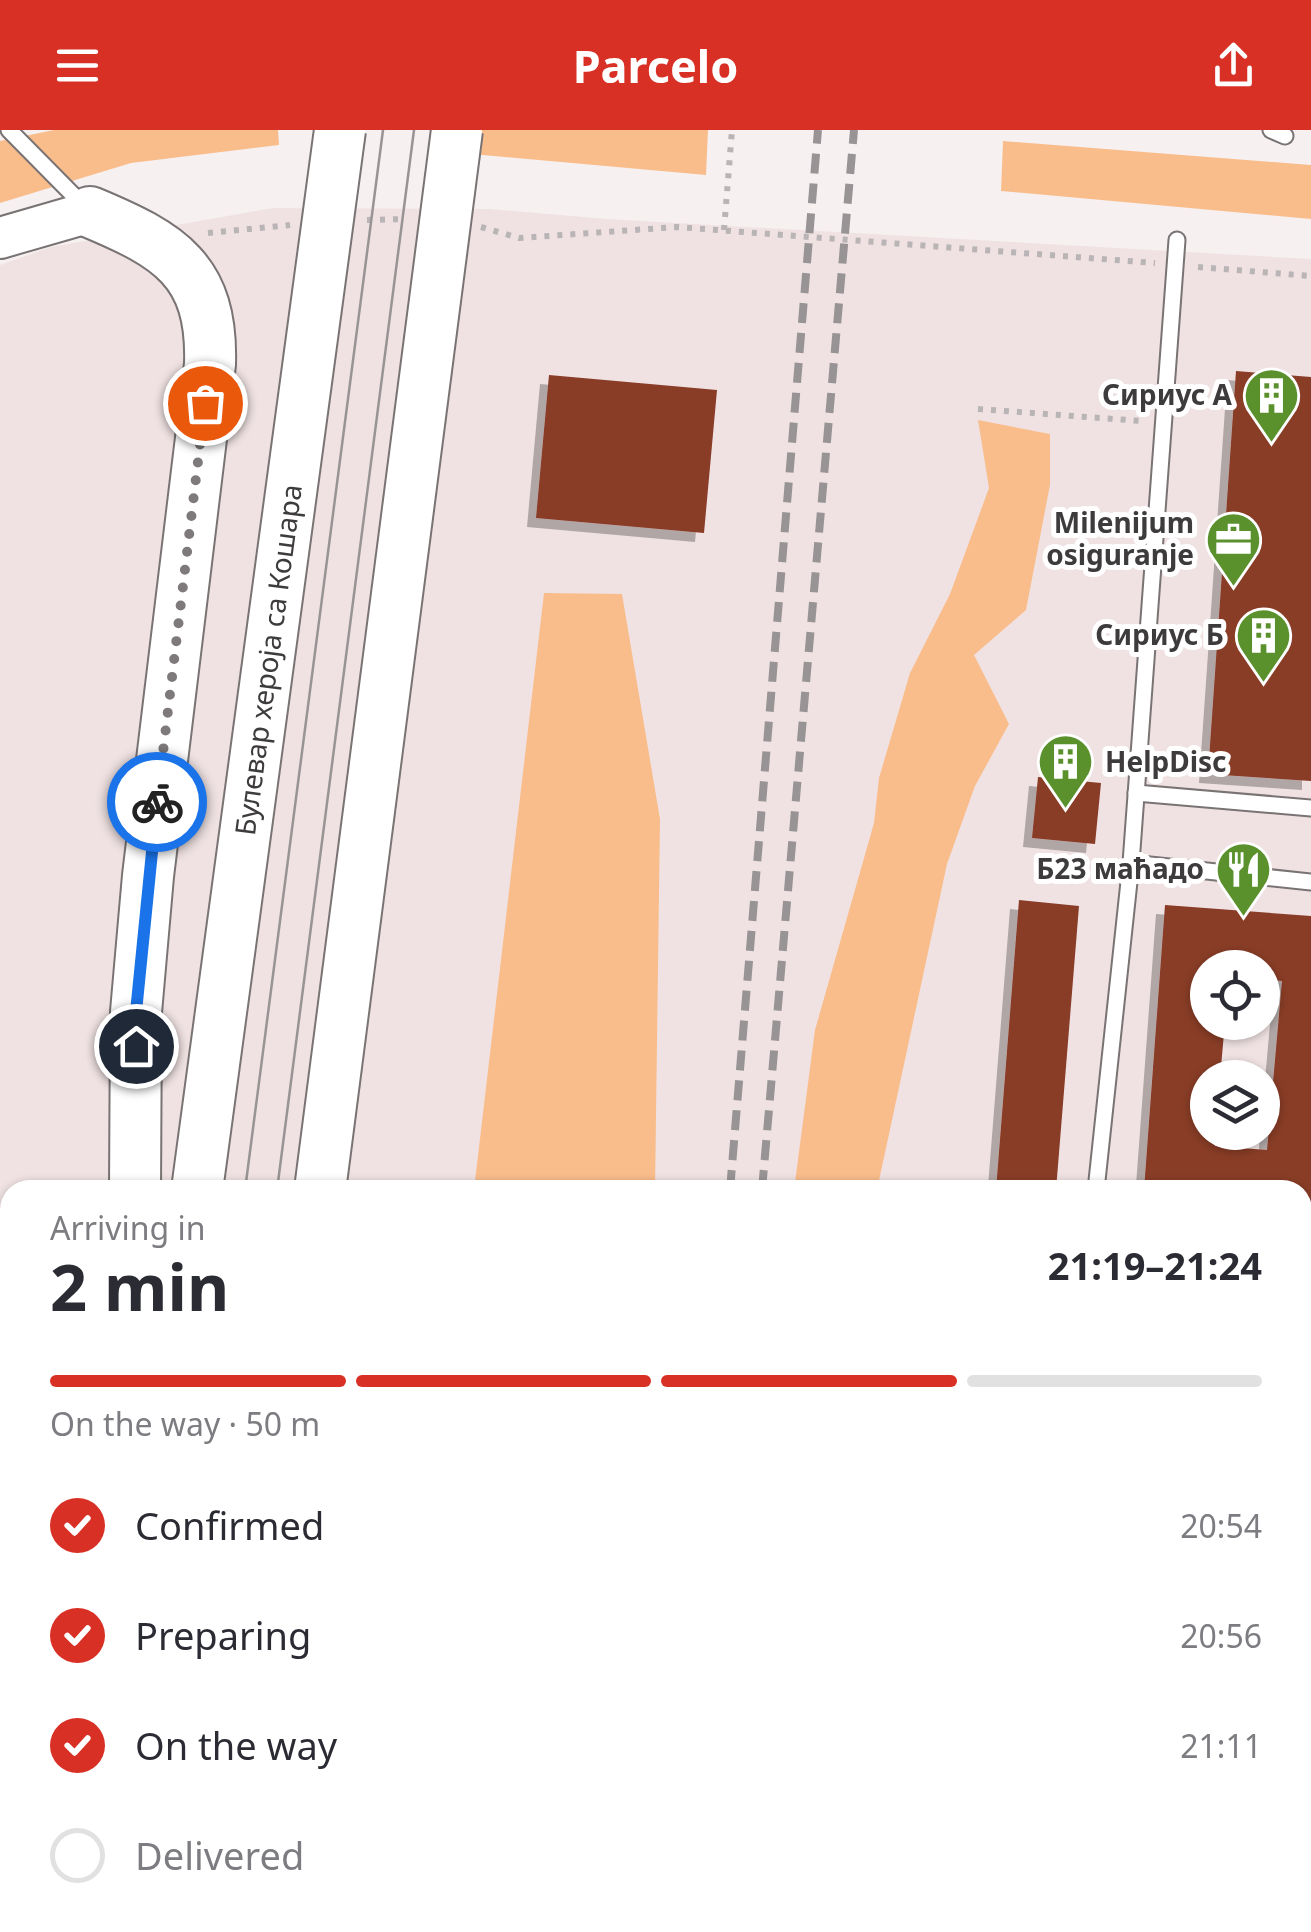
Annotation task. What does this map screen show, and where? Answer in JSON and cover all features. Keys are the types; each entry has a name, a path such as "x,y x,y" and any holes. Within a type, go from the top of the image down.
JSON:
{"main road":[{"name":"Булевар хероја са Кошара","path":"198,1180 340,130"},
{"path":"321,1180 458,130"},
{"path":"90,212 176,258 205,304 211,334 146,895 136,1012 136,1180"}],"street":[{"path":"0,238 90,212"}],"lane":[{"path":"9,130 90,212"},
{"path":"1097,1180 1131,863 1176,240"},
{"path":"1136,794 1311,808"},
{"path":"1131,863 1311,882"}],"path":[{"path":"732,130 724,230 1311,276"},
{"path":"978,410 1163,422"}],"shaded area":[{"path":"54,130 278,130 279,145 131,163 0,203 0,141"},
{"path":"477,130 708,130 706,175 472,154"},
{"path":"1003,141 1311,165 1311,219 1001,191"},
{"path":"273,208 490,209 1311,259 1311,1180 0,1180 0,265 51,247"},
{"path":"978,420 1050,434 1050,485 1026,610 974,655 1009,724 975,786 947,864 879,1180 795,1180 815,1030 874,823 879,778 910,673 950,594 989,488"},
{"path":"544,593 622,594 660,819 655,1180 475,1180"}],"building":[{"path":"1236,371 1311,377 1311,781 1208,774"},
{"path":"549,375 717,390 704,533 536,518"},
{"name":"HelpDisc","path":"1038,777 1101,783 1095,844 1032,838"},
{"path":"1019,900 1079,906 1057,1180 997,1180"},
{"path":"1165,905 1311,916 1311,1180 1145,1180","holes":["1190,950 1280,950 1280,1040 1277,1040 1275,1060 1280,1060 1280,1150 1190,1150 1190,1060 1222,1060 1223,1040 1190,1040"]}],"tram line":[{"path":"246,1180 383,130"},
{"path":"278,1180 414,130"}],"railway":[{"path":"731,1180 818,130"},
{"path":"763,1180 854,130"}],"way so far":[{"path":"157,802 205,403"}],"place":[{"name":"Сириус А","path":"1271,444"},
{"name":"Milenijum osiguranje","path":"1233,588"},
{"name":"Сириус Б","path":"1263,684"},
{"name":"HelpDisc","path":"1066,811"},
{"name":"Б23 маћадо","path":"1243,918"}],"route":[{"path":"136,1046 157,802"}]}
